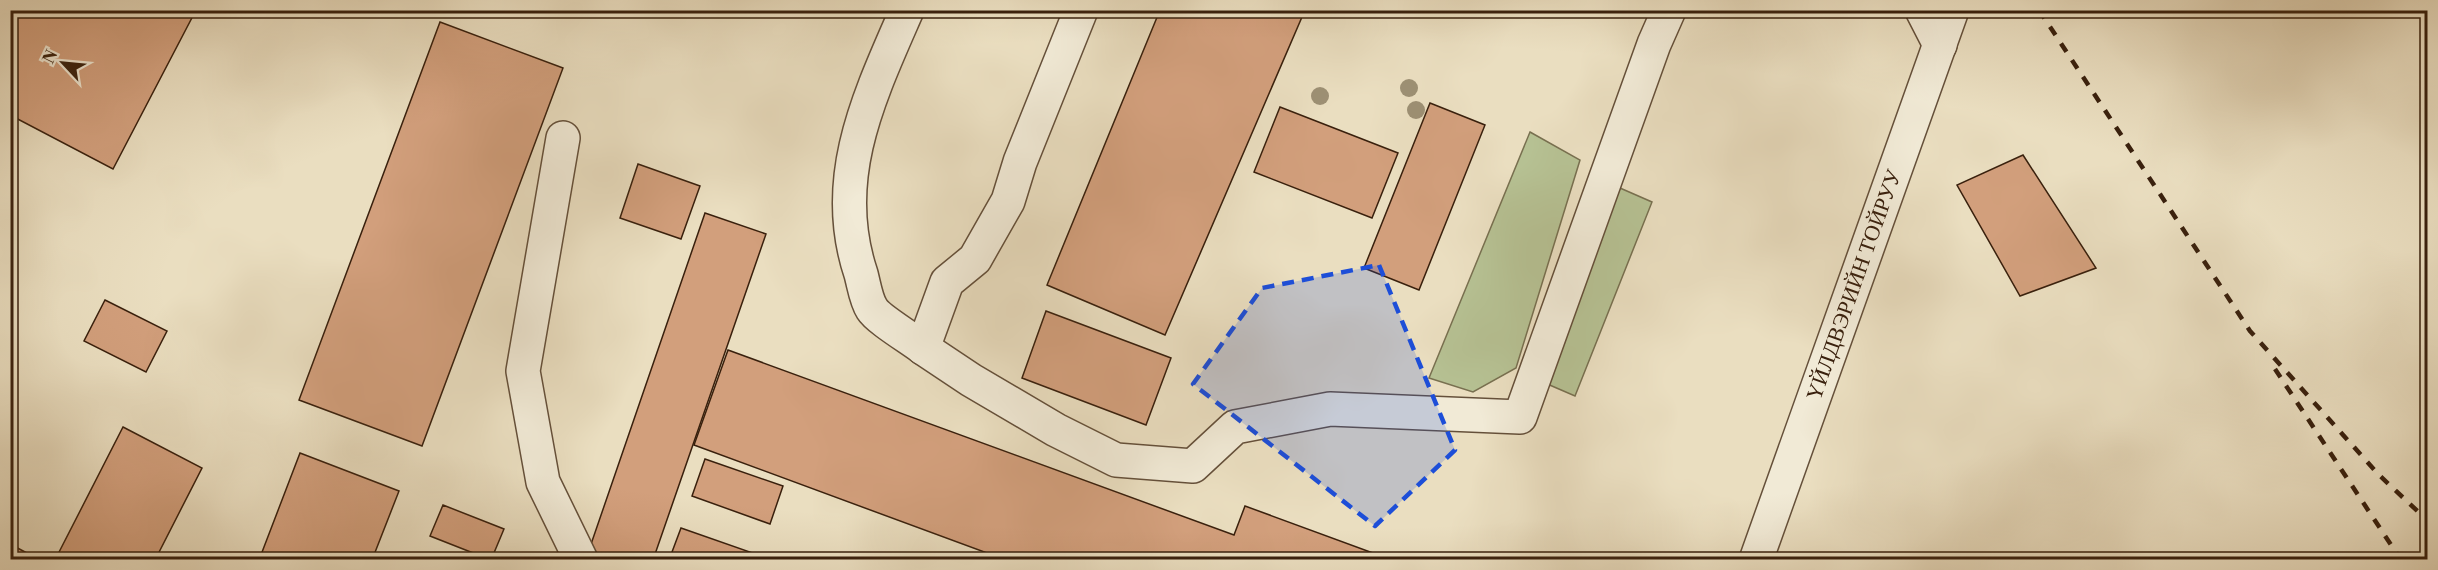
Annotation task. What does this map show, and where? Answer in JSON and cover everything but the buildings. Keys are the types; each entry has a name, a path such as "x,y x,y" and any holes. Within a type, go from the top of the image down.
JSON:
{"lane":[{"path":"907,10 876,83 853,154 850,217 853,252 873,310 971,380 1056,430 1116,460 1193,466 1235,427 1330,409 1520,417 1654,44 1669,10"},
{"path":"924,348 947,282 975,259 1008,201 1020,162 1081,10"},
{"path":"1922,10 1940,45"},
{"name":"ҮЙЛДВЭРИЙН ТОЙРУУ","path":"1756,560 1952,10"},
{"path":"563,138 524,371 543,482 581,560"}],"highlighted area":[{"path":"1379,265 1455,450 1375,526 1193,384 1262,288"}],"green space":[{"path":"1530,132 1580,160 1516,368 1473,392 1429,378"},
{"path":"1620,188 1652,202 1575,396 1545,383"}],"railway":[{"path":"2039,10 2250,331 2379,475 2428,521"},
{"path":"2275,369 2401,560"}]}
